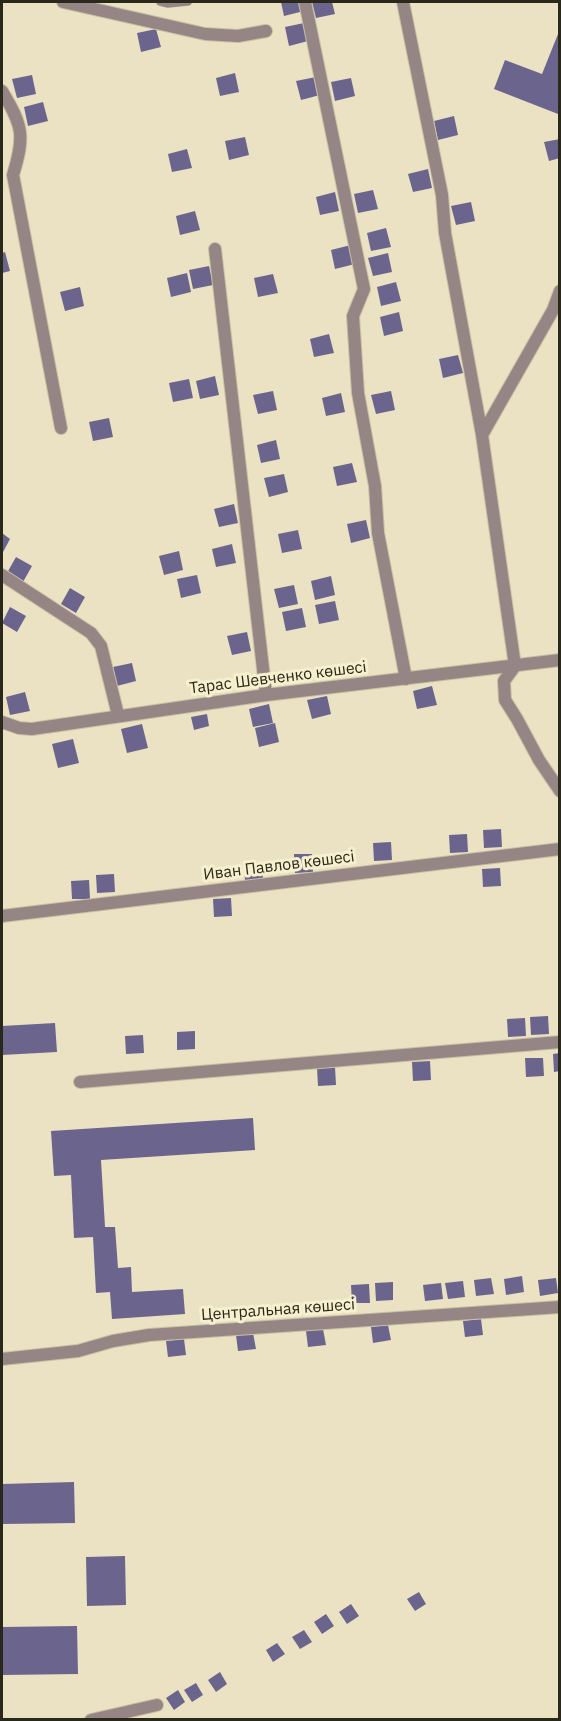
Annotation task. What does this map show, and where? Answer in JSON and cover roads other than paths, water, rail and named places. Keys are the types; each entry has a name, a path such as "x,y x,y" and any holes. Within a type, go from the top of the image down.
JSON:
{"street":[{"path":"63,2 205,34 238,36 266,31"},
{"path":"305,2 364,289 353,316 358,393 375,486 378,533 406,679"},
{"path":"403,2 442,195 445,233 482,435 515,666 504,681 505,700 539,760 560,791"},
{"path":"2,91 14,112 20,130 20,152 14,175 61,428"},
{"path":"215,249 266,695"},
{"path":"482,435 553,309 560,291"},
{"path":"2,575 91,633 101,646 118,715"},
{"name":"Тарас Шевченко көшесі","path":"2,722 19,728 32,729 266,695 560,660"},
{"name":"Иван Павлов көшесі","path":"2,916 560,849"},
{"path":"80,1082 560,1042"},
{"name":"Центральная көшесі","path":"2,1359 78,1351 113,1341 149,1335 560,1307"},
{"path":"91,1719 157,1705"}],"lane":[{"path":"160,2 168,4 188,2"}]}
